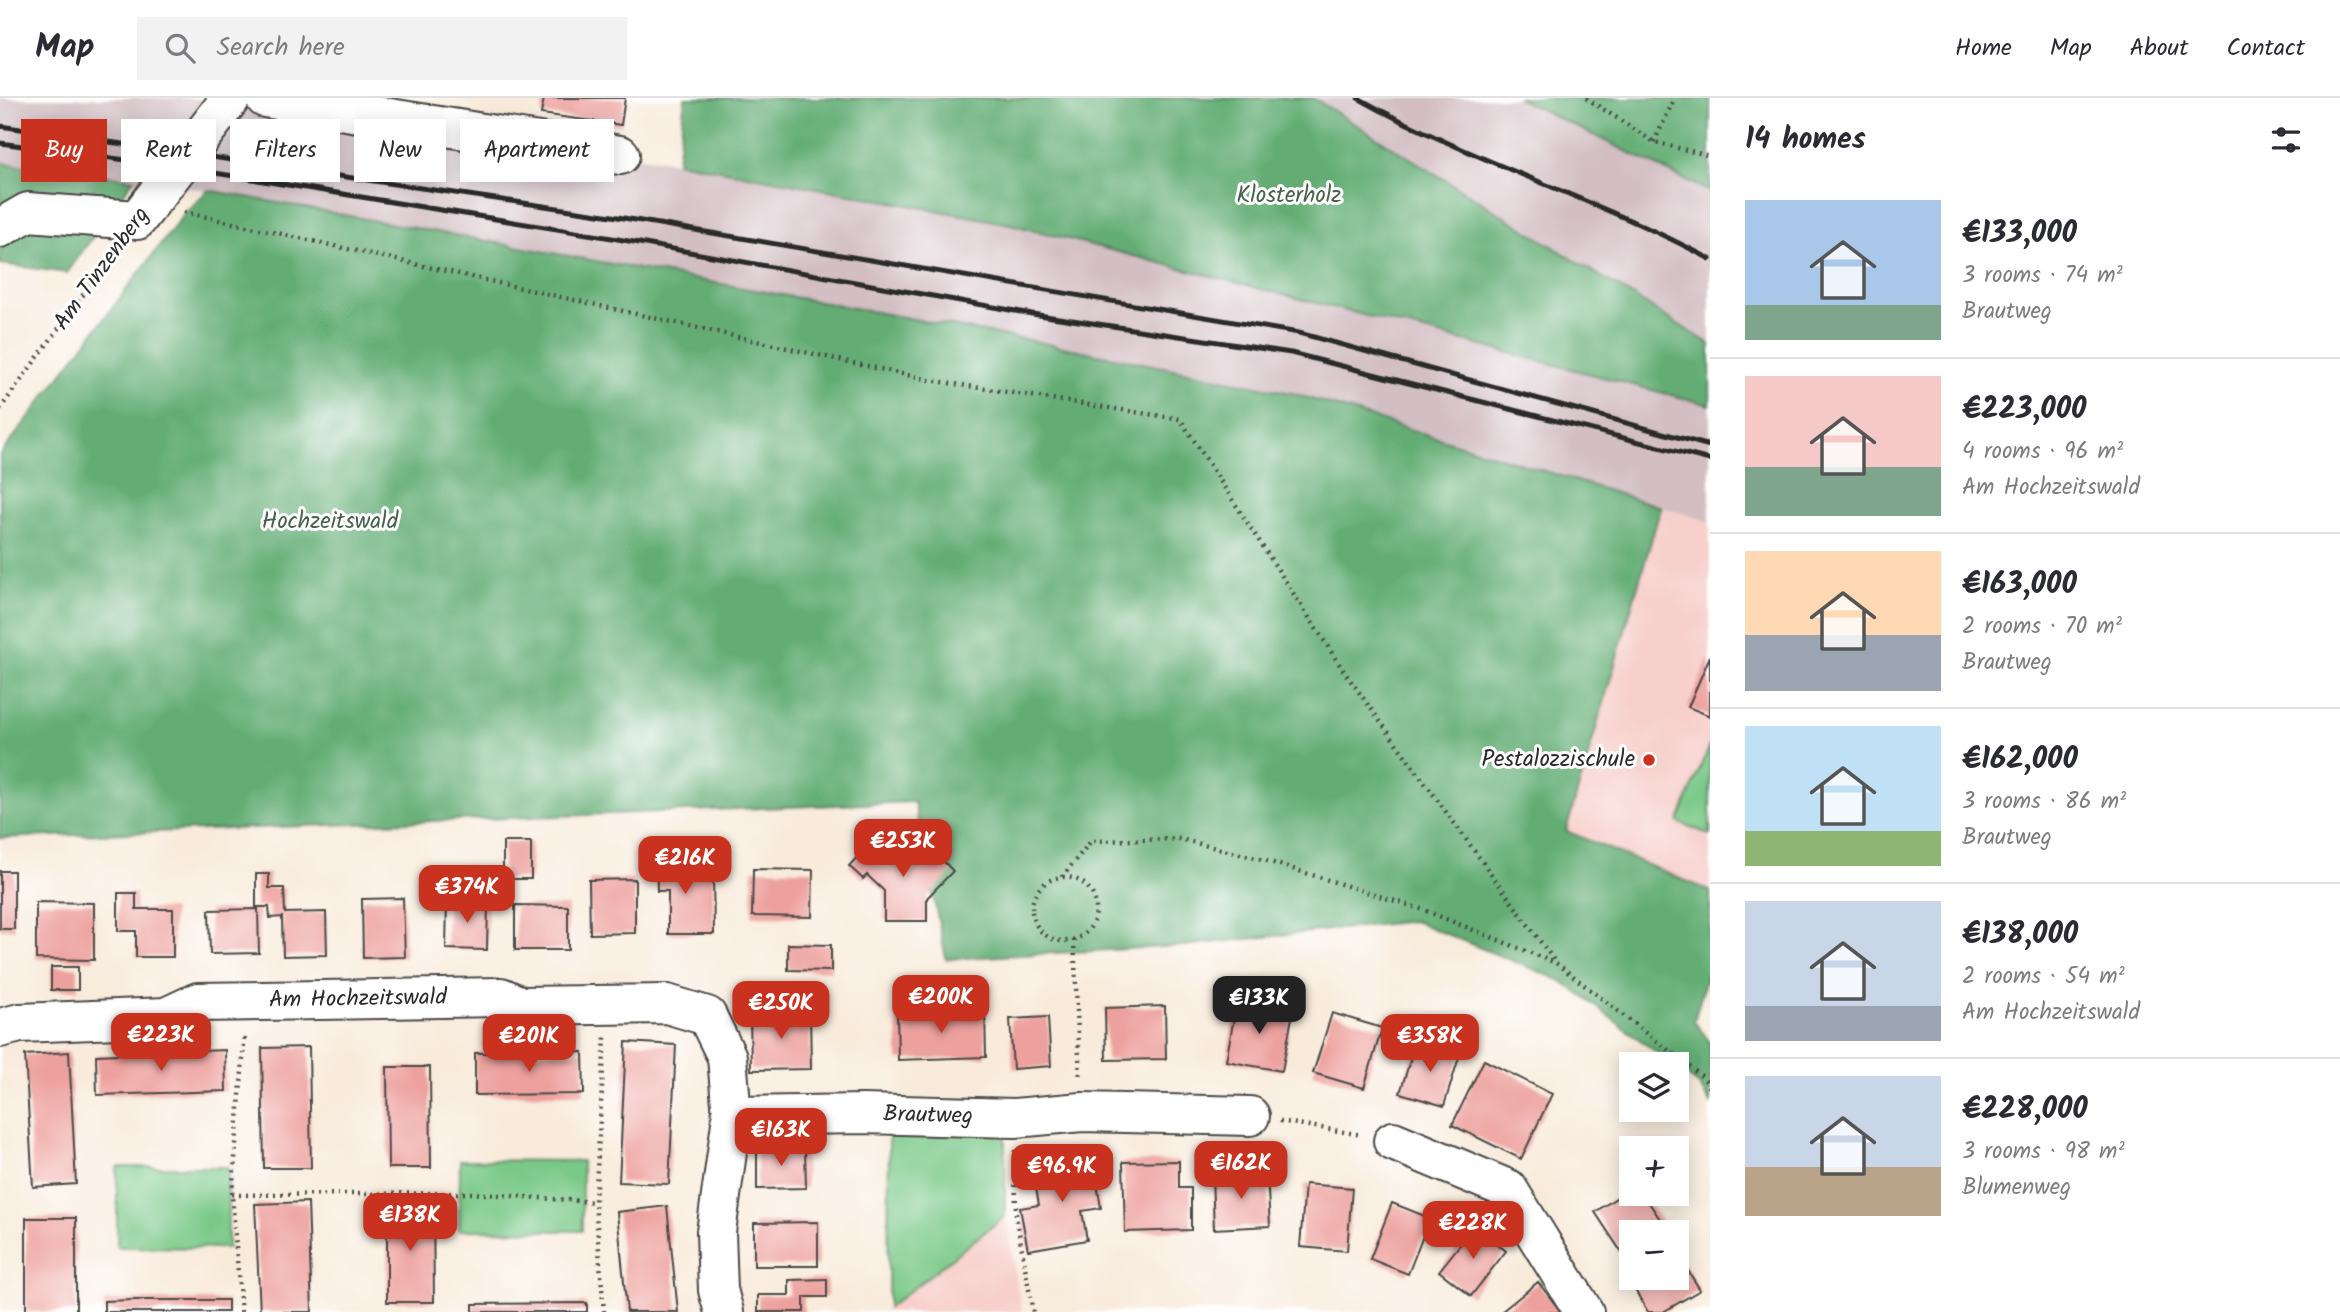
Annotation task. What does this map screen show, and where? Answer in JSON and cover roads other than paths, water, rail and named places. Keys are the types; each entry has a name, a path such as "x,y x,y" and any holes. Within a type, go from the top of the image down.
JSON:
{"street":[{"name":"Am Tinzenberg","path":"0,228 28,212 143,212 231,98"},
{"path":"265,98 620,155"},
{"name":"Am Hochzeitswald","path":"0,1028 20,1023 166,1017 198,1002 247,1001 501,997 521,1006 667,1004 707,1016 727,1057 732,1115 716,1231 718,1290 724,1312"},
{"name":"Brautweg","path":"732,1115 863,1114 1015,1118 1082,1112 1250,1116"},
{"path":"1394,1141 1508,1189 1584,1312"}],"railway":[{"path":"1358,98 1444,141 1623,217 1710,259"},
{"path":"0,126 612,216 1299,333 1710,446"},
{"path":"0,143 178,167 612,238 1032,314 1291,353 1710,460"}],"place":[{"name":"Pestalozzischule","path":"1649,760"}],"park label":[{"name":"Klosterholz","path":"1289,196"},
{"name":"Hochzeitswald","path":"330,522"}]}
